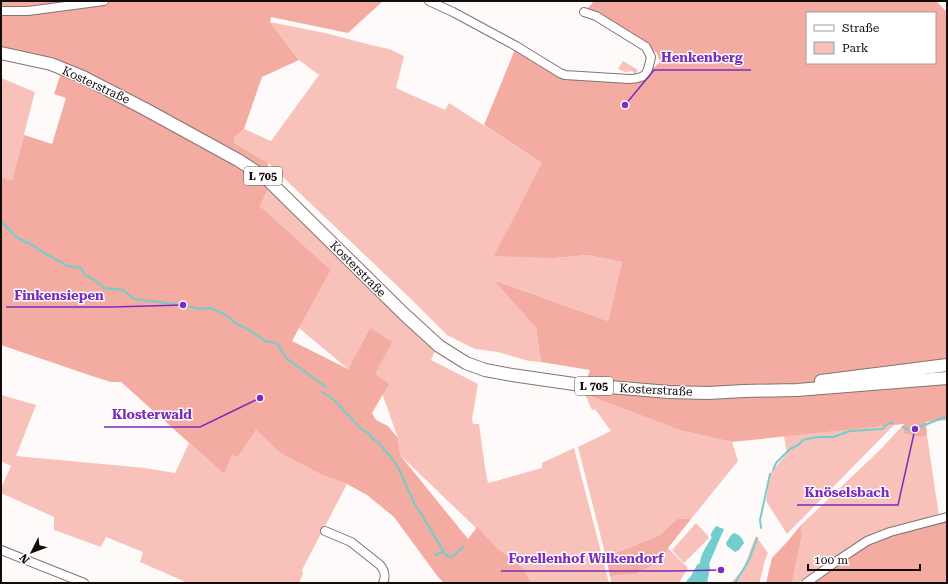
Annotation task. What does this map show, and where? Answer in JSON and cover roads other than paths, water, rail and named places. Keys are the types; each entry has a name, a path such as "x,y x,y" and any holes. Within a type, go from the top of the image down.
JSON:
{"main road":[{"name":"Kosterstraße","path":"1,53 51,64 83,77 238,160 258,173 268,180 404,314 443,350 466,363 484,370 606,387 668,392 708,393 797,390 947,378"},
{"name":"Kosterstraße","path":"744,391 947,365"}],"street":[{"path":"1,11 28,11 104,1"},
{"path":"429,1 453,12 516,46 564,75 629,79 644,76 647,72 651,57 646,47 596,16 584,12"},
{"path":"806,583 867,541 890,532 947,517"},
{"path":"325,531 351,542 380,564 385,574 383,583"},
{"path":"1,550 84,583"}],"water":[{"path":"716,526 724,529 709,564 710,568 707,583 685,583 700,563 705,548 712,538 711,533"},
{"path":"734,533 740,537 744,543 739,550 735,552 727,546 726,543"}],"waterway":[{"path":"1,221 16,237 68,266 81,268 85,275 95,280 104,288 123,290 134,299 183,305 199,309 211,308 226,315 235,323 248,329 265,341 276,343 286,358 326,387"},
{"path":"322,392 332,398 360,428 380,444 391,457 399,469 415,505 447,556 451,557 455,555 463,547"},
{"path":"903,427 909,430 915,429 947,416"},
{"path":"773,470 776,463 790,449 798,445 803,440 817,437 833,437 850,431 882,429 889,423 893,423"},
{"path":"761,528 760,520 770,474"},
{"path":"735,583 749,560 757,538"},
{"path":"435,555 443,552"}],"place":[{"name":"Henkenberg","path":"625,105"},
{"name":"Finkensiepen","path":"183,305"},
{"name":"Klosterwald","path":"260,398"},
{"name":"Knöselsbach","path":"915,429"},
{"name":"Forellenhof Wilkendorf","path":"721,570"}]}
